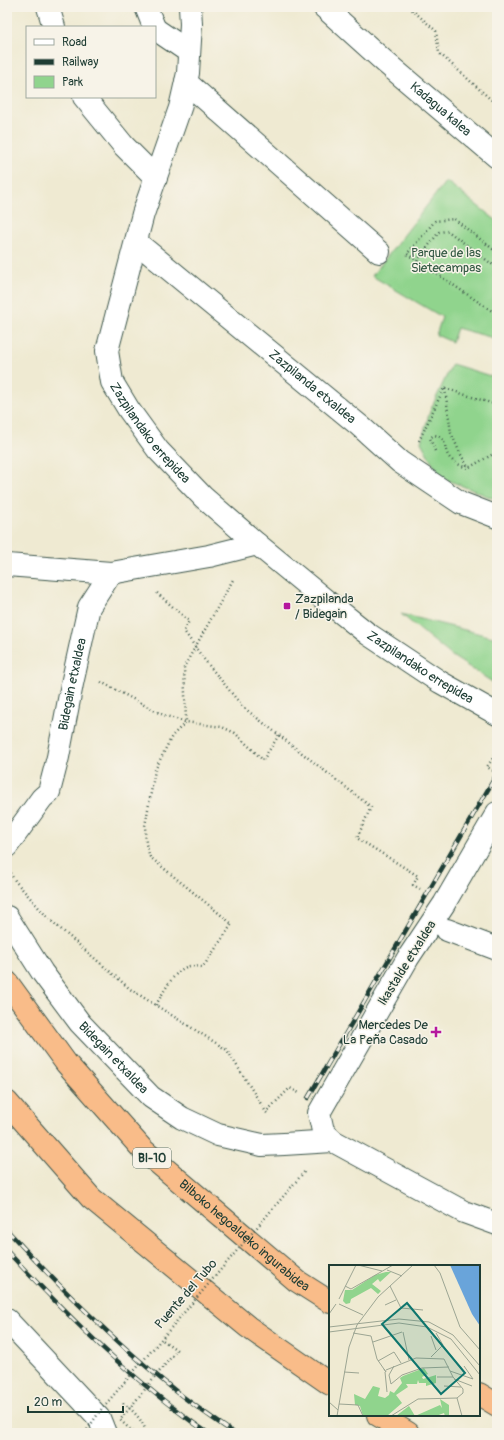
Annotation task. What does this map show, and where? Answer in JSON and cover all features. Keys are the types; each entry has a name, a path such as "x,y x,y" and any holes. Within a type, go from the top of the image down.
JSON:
{"highway":[{"name":"Bilboko hegoaldeko ingurabidea","path":"7,982 66,1063 143,1150 297,1281 329,1301"},
{"path":"7,1102 91,1198 248,1327 329,1383"},
{"path":"480,1395 497,1405"},
{"path":"380,1416 408,1433"}],"street":[{"path":"48,7 54,26"},
{"path":"146,7 154,26"},
{"name":"Zazpilandako errepidea","path":"190,7 191,24 186,82 180,108 143,214 107,351 112,382 129,410 158,450 204,497 257,544 368,634 440,682 497,714"},
{"name":"Kadagua kalea","path":"324,7 385,62 497,157"},
{"path":"156,31 189,52"},
{"path":"186,82 379,252"},
{"path":"85,98 124,146 156,178"},
{"name":"Zazpilanda etxaldea","path":"136,242 360,426 400,462 461,503 497,517"},
{"path":"7,565 111,573 209,556 257,544"},
{"name":"Bidegain etxaldea","path":"7,846 42,798 49,792 58,757 89,607 111,573"},
{"name":"Ikastalde etxaldea","path":"497,813 444,904 408,958 319,1113 323,1131 333,1140 464,1212 497,1224"},
{"name":"Bidegain etxaldea","path":"7,917 42,972 80,1023 151,1097 182,1118 218,1135 262,1145 333,1140"},
{"path":"447,930 497,949"},
{"path":"7,1320 99,1418 105,1433"}],"path":[{"path":"408,7 436,32 440,53 497,105"},
{"path":"497,248 493,249 454,219 435,221 407,254 492,311 497,310"},
{"path":"417,261 439,232 448,231 497,268"},
{"path":"444,388 497,405"},
{"path":"417,445 444,388"},
{"path":"444,388 452,433 468,468"},
{"path":"436,456 430,438 434,435 440,436 444,440 449,457 458,464 468,468 497,453"},
{"path":"156,1005 171,980 180,971 189,966 203,967 232,924 150,857 146,844 145,826 155,770 172,736 186,722 184,667 195,645 231,584"},
{"path":"156,592 188,621 184,631 203,658 243,707 371,807 357,838 418,876 413,885 422,891"},
{"path":"96,679 163,715 186,722 222,727 235,732 263,760 278,735"},
{"path":"497,752 487,766 497,773"},
{"path":"7,868 16,882 48,918 130,989 227,1050 270,1117"},
{"path":"266,1112 290,1088 302,1094"},
{"name":"Puente del Tubo","path":"86,1433 100,1411 305,1171"},
{"path":"133,1432 120,1420 177,1350 161,1339"},
{"path":"119,1399 135,1412 144,1424 147,1433"}],"green space":[{"name":"Parque de las Sietecampas","path":"446,181 497,221 497,339 457,328 452,342 436,335 442,317 372,276"},
{"path":"452,364 497,378 497,500 440,477 421,442 430,411"},
{"path":"401,614 497,638 497,685 452,656"}],"railway":[{"path":"308,1098 497,774"},
{"path":"7,1230 47,1273 110,1335 184,1398 234,1433"},
{"path":"7,1251 103,1348 154,1392 208,1433"}],"place":[{"name":"Zazpilanda / Bidegain","path":"287,606"},
{"name":"Mercedes De La Peña Casado","path":"436,1032"}]}
